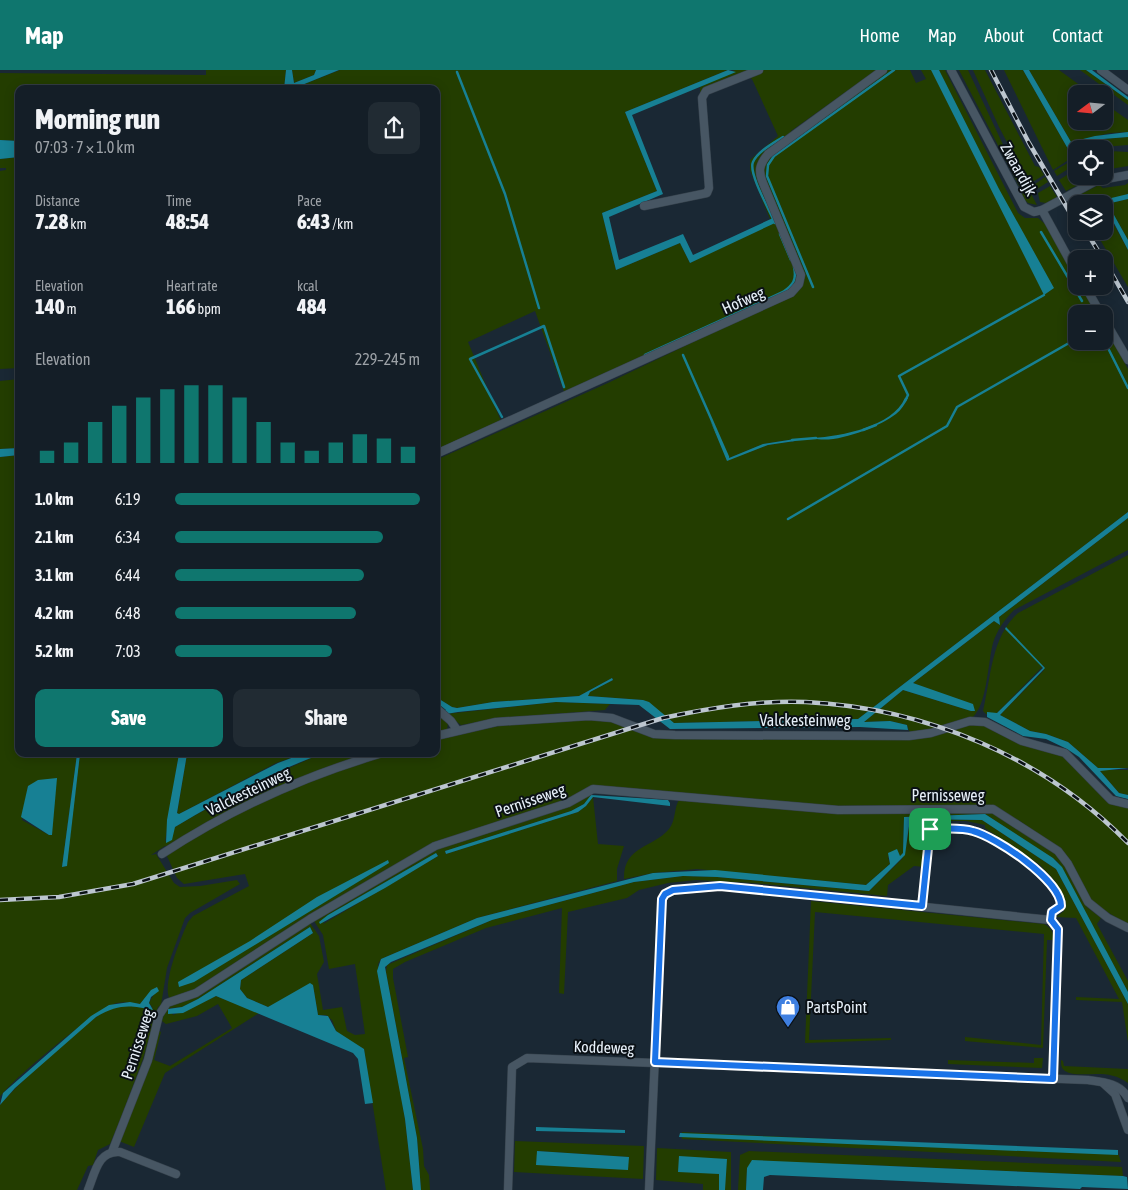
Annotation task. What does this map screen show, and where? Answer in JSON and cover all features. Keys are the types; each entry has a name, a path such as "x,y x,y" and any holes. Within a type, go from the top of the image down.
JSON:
{"street":[{"path":"644,206 707,194 709,188 702,98 706,91 759,70"},
{"name":"Hofweg","path":"440,452 791,293 799,284 801,275 759,173 761,163 768,154 883,70"},
{"name":"Zwaardijk","path":"951,70 1024,207 1034,212 1042,210 1096,181 1128,175"},
{"path":"1101,70 1128,90"},
{"path":"1042,210 1068,257"},
{"path":"1113,334 1128,360"},
{"path":"440,711 457,730"},
{"name":"Valckesteinweg","path":"440,735 496,722 589,716 612,718 645,732 661,735 909,736 931,733 970,721 980,721 1022,741 1065,752 1111,800 1128,804"},
{"name":"Valckesteinweg","path":"162,854 222,818 283,787 370,757"},
{"name":"Pernisseweg","path":"88,1190 101,1160 112,1152 148,1060 159,1015 167,1002 196,993 310,919 435,846 568,803 593,789 838,810 993,809 1058,852 1068,864 1088,902 1115,922 1128,928"},
{"path":"922,906 930,829 967,830 982,835 1015,853 1044,878 1061,902 1061,906 1052,912 1051,920 1058,929 1053,1079"},
{"path":"649,1190 662,899 665,894 673,890 720,886 1051,920"},
{"name":"Koddeweg","path":"508,1190 512,1067 528,1058 1102,1082 1120,1088 1128,1098"},
{"path":"1102,1082 1115,1094 1128,1130"},
{"path":"112,1152 120,1152 176,1174"}],"green space":[{"path":"206,70 286,70 284,85 15,85 15,141 0,140 0,73 206,75"},
{"path":"292,70 316,70 314,75 294,83"},
{"path":"340,70 728,70 625,112 657,191 602,213 616,270 680,243 690,263 773,218 770,219 750,170 750,160 778,136 752,79 749,77 762,70 880,70 875,71 791,131 792,135 759,162 756,172 798,270 798,279 789,291 565,394 535,311 468,342 501,421 440,448 440,85 302,85"},
{"path":"735,70 754,70 700,92 700,87"},
{"path":"887,70 910,70 916,83 926,79 921,70 945,70 1018,213 1025,218 1038,218 1045,224 1068,264 1068,295 1086,295 1092,305 1068,305 1068,350 1113,350 1113,342 1128,369 1128,512 858,719 674,723 643,700 588,696 590,692 613,680 612,678 579,696 452,707 440,700 440,458 610,382 795,293 803,284 804,274 763,177 763,166 771,154","holes":["711,420 729,458 763,444 794,439 795,441 768,445 728,460"]},
{"path":"959,70 968,70 1006,151 1026,185 1019,186"},
{"path":"973,70 985,70 1035,166 1039,167 1044,175 1029,184 999,127"},
{"path":"1004,70 1023,70 1068,149 1068,160 1053,170"},
{"path":"1029,70 1059,70 1080,85 1068,85 1068,130 1113,130 1113,109 1128,120 1128,132 1070,140"},
{"path":"1080,70 1086,70 1107,85 1101,85"},
{"path":"1113,89 1128,100 1128,105 1113,94"},
{"path":"1128,137 1128,145 1113,146 1113,140 1100,140"},
{"path":"1113,151 1128,152 1128,166 1113,168"},
{"path":"15,157 15,368 0,369 0,171 6,170 6,168 0,168 0,159"},
{"path":"1068,163 1068,169 1057,176 1054,171"},
{"path":"1068,174 1068,185 1078,185 1066,191 1059,180"},
{"path":"1045,177 1048,182 1037,189 1031,187"},
{"path":"1128,183 1128,194 1113,200 1113,195 1079,195 1099,185 1103,188"},
{"path":"1050,186 1057,197 1046,203 1040,202 1038,193"},
{"path":"1029,190 1037,205 1028,203 1020,195"},
{"path":"1128,199 1128,240 1113,213 1113,203"},
{"path":"1113,223 1128,250 1128,287 1113,262 1113,250 1106,250 1100,240 1113,240"},
{"path":"15,379 15,448 0,449 0,381"},
{"path":"15,455 15,757 77,757 62,867 66,866 80,757 179,757 165,842 175,827 192,817 247,787 314,757 361,757 317,772 267,793 151,855 156,854 174,883 180,887 237,880 240,884 190,913 185,918 167,968 161,1005 158,1007 143,1059 120,1120 110,1144 98,1150 93,1165 88,1166 77,1190 0,1190 0,1105 38,1067 89,1022 104,1012 119,1006 153,1008 149,1003 154,994 146,997 140,1004 126,1002 107,1007 37,1061 7,1088 0,1097 0,457","holes":["28,786 49,835 22,820"]},
{"path":"1128,518 1128,550 1014,610 1004,621 993,643 984,693 978,711 973,717 929,731 910,733 907,725 890,721 864,722 903,690 971,711 913,683 994,621 1000,625 999,617"},
{"path":"1128,555 1128,768 1098,768 1068,742 1046,734 1030,731 1000,715 1044,670 1044,665 997,713 986,714 983,711 997,646 1009,623 1018,613"},
{"path":"556,702 610,704 605,710 500,718 461,725 446,714"},
{"path":"442,717 448,722 447,730 440,732 440,718"},
{"path":"581,718 618,723 634,730 891,737 969,724 982,725 1064,756 1103,796 1128,806 1128,925 1090,901 1063,852 1020,821 986,805 818,806 606,787 435,843 315,913 191,992 170,1000 168,984 170,973 188,922 193,916 249,886 245,874 184,884 177,878 166,854 250,806 345,767 377,757 440,757 440,739 512,723"},
{"path":"186,757 293,757 276,763 177,814"},
{"path":"1101,770 1128,770 1128,795 1119,793"},
{"path":"592,792 592,795 584,804 571,811 445,851 446,854 578,812 593,797 598,844 624,846 617,869 617,881 477,918 381,959 378,964 405,1119 413,1190 386,1190 364,1049 342,1037 336,1031 332,1020 326,1015 318,1015 313,985 268,1007 247,998 240,989 241,980 313,933 310,927 198,999 182,1007 170,1008 173,1015 216,996 259,1013 165,1073 134,1147 119,1141 159,1031 161,1032 154,1060 170,1066 232,1028 218,1004 197,1016 166,1024 162,1021 166,1008 310,923 319,936 324,962 317,974 323,1010 342,1007 347,1031 355,1035 365,1034 355,964 329,969 323,935 314,921 432,849","holes":["436,853 438,856 323,924 328,915"]},
{"path":"679,800 793,808 989,810 1059,854 1087,907 1101,918 1097,924 1128,981 1128,992 1058,862 985,814 904,817 903,853 900,857 888,857 890,864 866,885 697,869 653,873 624,879 628,860 640,849 669,829"},
{"path":"910,819 982,820 1056,869 1128,1004 1128,1042 1122,1002 1076,1000 1076,997 1119,999 1076,918 1056,917 1064,911 1065,899 1055,886 1056,882 1040,865 985,828 985,825 966,821 951,821 951,824 929,825 925,867 914,866 888,885 887,896 754,883 696,880 668,883 639,890 627,898 568,912 564,994 559,993 562,908 486,928 405,962 393,969 393,978 408,1057 404,1058 423,1149 424,1166 429,1175 430,1190 421,1190 417,1138 386,972 387,965 492,920 634,882 683,876 717,877 869,891 902,859"},
{"path":"811,901 1044,924 1052,930 1053,940 1047,940 1043,1048 965,1041 965,1037 1041,1045 1044,934 815,912 809,1040 891,1038 891,1040 805,1043"},
{"path":"1034,1058 1043,1058 1042,1068 948,1064 948,1060 1034,1063"},
{"path":"1061,1060 1064,1066 1128,1069 1128,1083 1111,1075 1078,1074 1065,1071 1061,1065"},
{"path":"682,1132 1118,1153 1121,1162 682,1139"},
{"path":"515,1141 644,1146 643,1179 514,1172","holes":["537,1151 629,1157 537,1165"]},
{"path":"657,1148 731,1152 731,1190 703,1190 703,1184 656,1180"},
{"path":"749,1151 1122,1167 1123,1176 845,1164 747,1168 746,1190 738,1190 740,1155"}],"water":[{"path":"286,70 292,70 294,83 314,75 316,70 339,70 302,85 284,85"},
{"path":"728,70 736,72 632,115 663,194 609,217 619,260 683,234 693,255 773,218 775,223 690,263 680,243 616,270 602,213 657,191 625,112"},
{"path":"931,70 939,70 999,189 1054,288 1044,295"},
{"path":"1023,70 1029,70 1070,140 1068,140 1068,149"},
{"path":"1086,70 1092,70 1112,85 1107,85"},
{"path":"1113,86 1128,97 1128,100 1113,89"},
{"path":"1128,132 1128,137 1079,140"},
{"path":"0,140 15,141 15,157 0,159"},
{"path":"1128,194 1128,199 1113,203 1113,198"},
{"path":"1113,213 1128,240 1128,250 1113,221"},
{"path":"905,398 908,398 896,414 868,429 856,434 832,439 822,440 813,438 851,432 878,423 899,408"},
{"path":"710,420 729,458 763,444 795,439 795,441 768,445 727,461"},
{"path":"15,448 15,455 0,457 0,449"},
{"path":"1128,512 1128,518 999,617 1000,625 994,621 913,683 973,704 975,711 903,690 864,722 890,721 907,725 908,730 860,727 670,729 639,705 556,702 458,712 446,714 440,718 440,712 446,710 440,705 440,700 457,708 493,702 579,696 612,678 613,680 590,692 588,696 643,700 649,702 674,723 858,719"},
{"path":"1006,627 1045,668 1000,715 1030,731 1046,734 1068,742 1098,768 1128,768 1100,771 1119,793 1128,795 1128,799 1116,796 1079,757 1067,749 1046,739 1023,736 987,717 987,712 997,713 1043,668 1005,629"},
{"path":"77,757 80,757 67,866 62,867"},
{"path":"178,757 186,757 177,813 179,814 278,763 294,757 314,757 265,778 211,806 175,827 172,840 166,843 167,820"},
{"path":"57,778 52,835 49,835 21,817 28,786 38,780"},
{"path":"591,795 668,800 670,806 593,797 578,812 446,854 445,851 571,811 584,804"},
{"path":"985,814 1053,858 1062,867 1128,992 1128,1004 1056,869 982,820 910,819 905,855 869,891 717,877 683,876 634,882 492,920 391,962 385,967 417,1138 421,1190 413,1190 405,1119 377,971 381,959 477,918 653,873 715,870 866,885 890,864 888,853 897,849 900,856 903,853 904,817"},
{"path":"436,853 438,856 320,924 319,922 328,915"},
{"path":"388,860 389,863 194,982 179,987 178,982 250,941 317,897"},
{"path":"310,927 313,933 241,980 240,989 247,998 268,1007 310,983 313,985 318,1015 328,1016 336,1031 364,1049 373,1103 365,1104 358,1059 353,1053 216,996 183,1013 168,1014 168,1009 182,1007 198,999"},
{"path":"157,987 159,991 151,997 149,1003 153,1010 124,1007 111,1010 96,1017 15,1088 0,1105 3,1093 91,1016 109,1005 130,1002 140,1004 151,990"},
{"path":"536,1127 625,1130 625,1133 536,1131"},
{"path":"680,1133 1118,1150 1118,1155 679,1137"},
{"path":"537,1151 629,1157 628,1170 536,1165"},
{"path":"679,1156 727,1159 725,1190 719,1190 719,1174 678,1172"},
{"path":"752,1160 1123,1176 1127,1177 1128,1189 1082,1187 1080,1189 770,1175 764,1177 763,1190 746,1190 747,1168"}],"waterway":[{"path":"813,287 767,176 768,165 774,156 894,70"},
{"path":"457,72 505,194 539,308"},
{"path":"775,223 756,183 752,167 755,158 759,154 783,137"},
{"path":"1041,232 1082,301"},
{"path":"780,234 791,260"},
{"path":"645,355 783,292 793,282 795,275 794,267"},
{"path":"905,401 908,395 899,376 1044,295"},
{"path":"502,417 470,359 544,326 564,387"},
{"path":"788,519 947,426 957,407 1068,344"},
{"path":"1109,350 1128,388"},
{"path":"683,355 728,457"},
{"path":"863,430 876,425"},
{"path":"792,440 816,438"}],"railway":[{"path":"991,70 1029,143 1068,209"},
{"path":"1091,240 1098,250"},
{"path":"1113,276 1128,302"},
{"path":"0,900 59,897 133,884 663,718 716,708 770,702 806,702 851,706 895,714 980,742 1021,762 1059,786 1095,812 1128,843"}],"place":[{"name":"PartsPoint","path":"788,1028"}],"route":[{"path":"930,829 974,831 996,842 1015,853 1032,867 1060,897 1061,906 1052,912 1051,920 1058,929 1053,1079 655,1062 662,899 665,894 673,890 720,886 922,906 930,829"}]}
